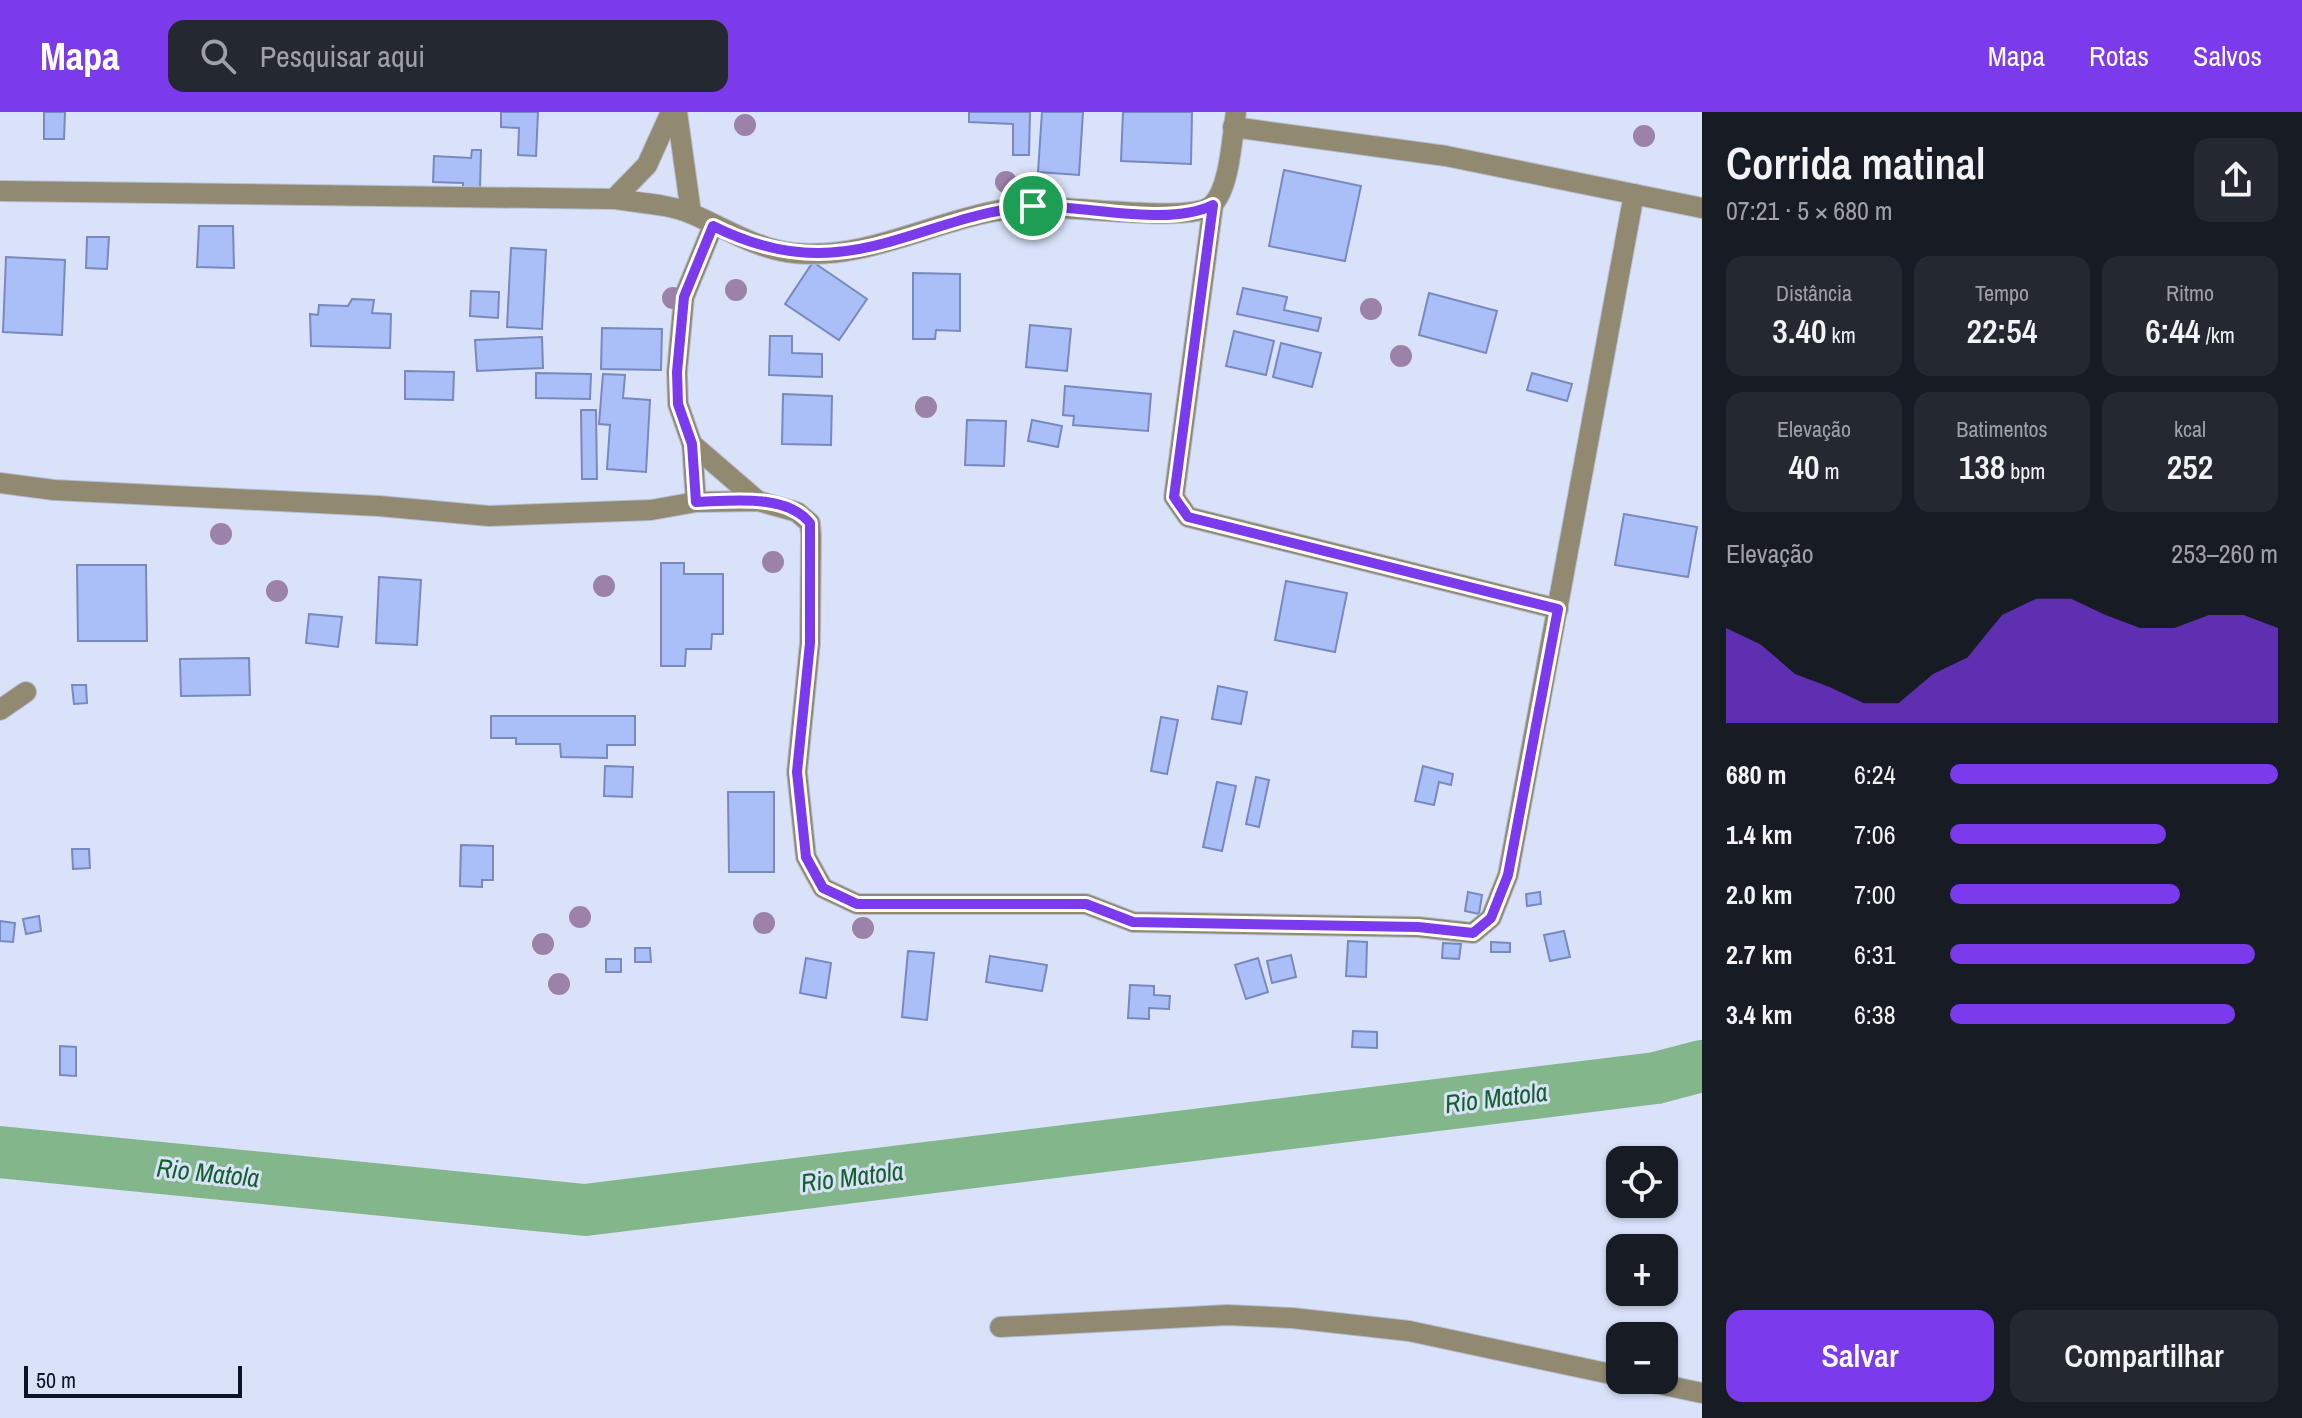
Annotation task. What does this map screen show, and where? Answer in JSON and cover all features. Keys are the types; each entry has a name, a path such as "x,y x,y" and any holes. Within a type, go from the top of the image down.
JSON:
{"street":[{"path":"614,199 647,165 671,112"},
{"path":"677,112 691,213"},
{"path":"1558,609 1188,517 1174,497 1213,205 1226,178 1235,119 1446,156 1702,208"},
{"path":"0,191 614,199 691,213 734,237 791,253 849,251 909,236 978,212 1033,206 1160,214 1200,212 1213,205"},
{"path":"0,483 54,490 379,506 489,516 640,511 696,502 758,501 797,512 810,523 810,643 797,772 806,857 823,888 857,904 1086,904 1133,922 1418,927 1473,933 1491,918 1508,875 1634,194"},
{"path":"696,502 692,444 678,404 677,372 684,297 713,226"},
{"path":"692,444 758,501"},
{"path":"0,710 26,692"},
{"path":"1000,1327 1227,1315 1292,1318 1409,1331 1606,1373"},
{"path":"1678,1388 1702,1393"}],"building":[{"path":"44,112 65,112 64,139 44,139"},
{"path":"501,112 538,112 536,156 518,155 519,128 501,127"},
{"path":"969,112 1030,112 1029,155 1013,155 1013,124 969,122"},
{"path":"1042,112 1083,112 1079,175 1038,172"},
{"path":"1123,112 1192,112 1191,164 1121,161"},
{"path":"472,150 481,150 480,189 463,188 463,183 433,182 434,156 471,158"},
{"path":"1284,170 1361,186 1345,261 1269,246"},
{"path":"199,226 233,226 234,268 197,267"},
{"path":"87,237 109,237 107,269 86,268"},
{"path":"511,248 546,250 542,329 507,327"},
{"path":"6,257 65,260 62,335 3,332"},
{"path":"813,262 867,299 839,340 785,304"},
{"path":"913,273 960,274 960,331 936,330 935,339 913,339"},
{"path":"1243,288 1287,297 1284,310 1321,318 1318,331 1237,314"},
{"path":"471,291 499,292 498,318 470,316"},
{"path":"1429,293 1497,311 1486,353 1419,335"},
{"path":"352,299 374,300 372,313 391,314 390,348 311,346 310,314 318,315 319,305 348,306"},
{"path":"1030,325 1071,329 1067,371 1026,367"},
{"path":"602,328 662,329 661,370 601,369"},
{"path":"1234,331 1274,341 1266,375 1226,366"},
{"path":"770,336 792,336 792,353 822,354 822,377 769,375"},
{"path":"542,337 543,368 477,371 475,340"},
{"path":"1281,343 1321,353 1312,387 1273,377"},
{"path":"405,371 454,372 453,400 405,399"},
{"path":"536,373 591,374 590,399 536,398"},
{"path":"1532,373 1572,384 1567,401 1527,390"},
{"path":"603,374 625,375 623,398 650,400 646,472 607,469 610,425 599,424"},
{"path":"1065,386 1151,394 1148,431 1073,425 1074,416 1063,415"},
{"path":"783,394 832,396 831,445 782,444"},
{"path":"581,410 596,410 597,479 582,479"},
{"path":"967,420 1006,421 1004,466 965,465"},
{"path":"1032,420 1062,426 1058,447 1028,441"},
{"path":"1624,514 1697,527 1688,577 1615,565"},
{"path":"661,563 684,563 684,574 723,574 723,634 712,634 711,649 686,649 685,666 661,666"},
{"path":"77,565 146,565 147,641 78,641"},
{"path":"379,577 421,580 417,645 376,643"},
{"path":"1286,581 1347,593 1335,652 1275,640"},
{"path":"309,614 342,617 338,647 306,643"},
{"path":"249,658 250,695 181,696 180,659"},
{"path":"72,685 86,685 87,703 74,704"},
{"path":"1218,686 1247,692 1241,724 1212,719"},
{"path":"491,716 635,716 635,745 607,745 607,758 561,757 560,744 516,744 516,738 491,738"},
{"path":"1161,717 1178,720 1167,774 1151,771"},
{"path":"605,766 633,767 632,797 604,796"},
{"path":"1423,766 1453,774 1451,785 1439,782 1434,805 1415,801"},
{"path":"1256,777 1269,780 1259,827 1246,824"},
{"path":"1217,782 1236,786 1222,851 1203,847"},
{"path":"728,792 774,792 774,872 729,872"},
{"path":"461,845 493,846 493,880 482,880 482,887 460,886"},
{"path":"72,849 89,849 90,868 73,869"},
{"path":"1468,892 1482,895 1479,914 1465,911"},
{"path":"1540,892 1541,904 1527,906 1526,894"},
{"path":"39,916 41,931 26,934 23,919"},
{"path":"0,921 15,923 13,942 0,941"},
{"path":"1564,931 1570,957 1550,961 1544,935"},
{"path":"1348,941 1367,942 1366,977 1346,976"},
{"path":"1491,942 1510,943 1510,952 1491,952"},
{"path":"1443,943 1461,944 1459,959 1442,958"},
{"path":"635,948 650,948 651,962 635,962"},
{"path":"908,951 934,953 927,1020 902,1017"},
{"path":"1291,955 1296,977 1272,983 1267,961"},
{"path":"990,956 1047,965 1042,991 986,982"},
{"path":"806,958 831,963 826,998 800,993"},
{"path":"1258,958 1268,992 1246,999 1235,965"},
{"path":"606,959 621,959 621,972 606,972"},
{"path":"1130,985 1154,986 1154,995 1170,996 1169,1009 1149,1008 1149,1019 1128,1018"},
{"path":"1353,1031 1377,1032 1377,1048 1352,1047"},
{"path":"60,1046 76,1047 76,1076 60,1075"}],"waterway":[{"name":"Rio Matola","path":"0,1152 585,1210 1656,1078 1702,1066"}],"route":[{"path":"1213,205 1174,497 1188,517 1558,609 1508,875 1491,918 1473,933 1418,927 1133,922 1086,904 857,904 823,888 806,857 797,772 810,643 810,523 797,512 758,501 696,502 692,444 678,404 677,372 684,297 713,226 734,237 791,253 821,253 849,251 909,236 978,212 1033,206 1160,214 1200,212 1213,205"}]}
